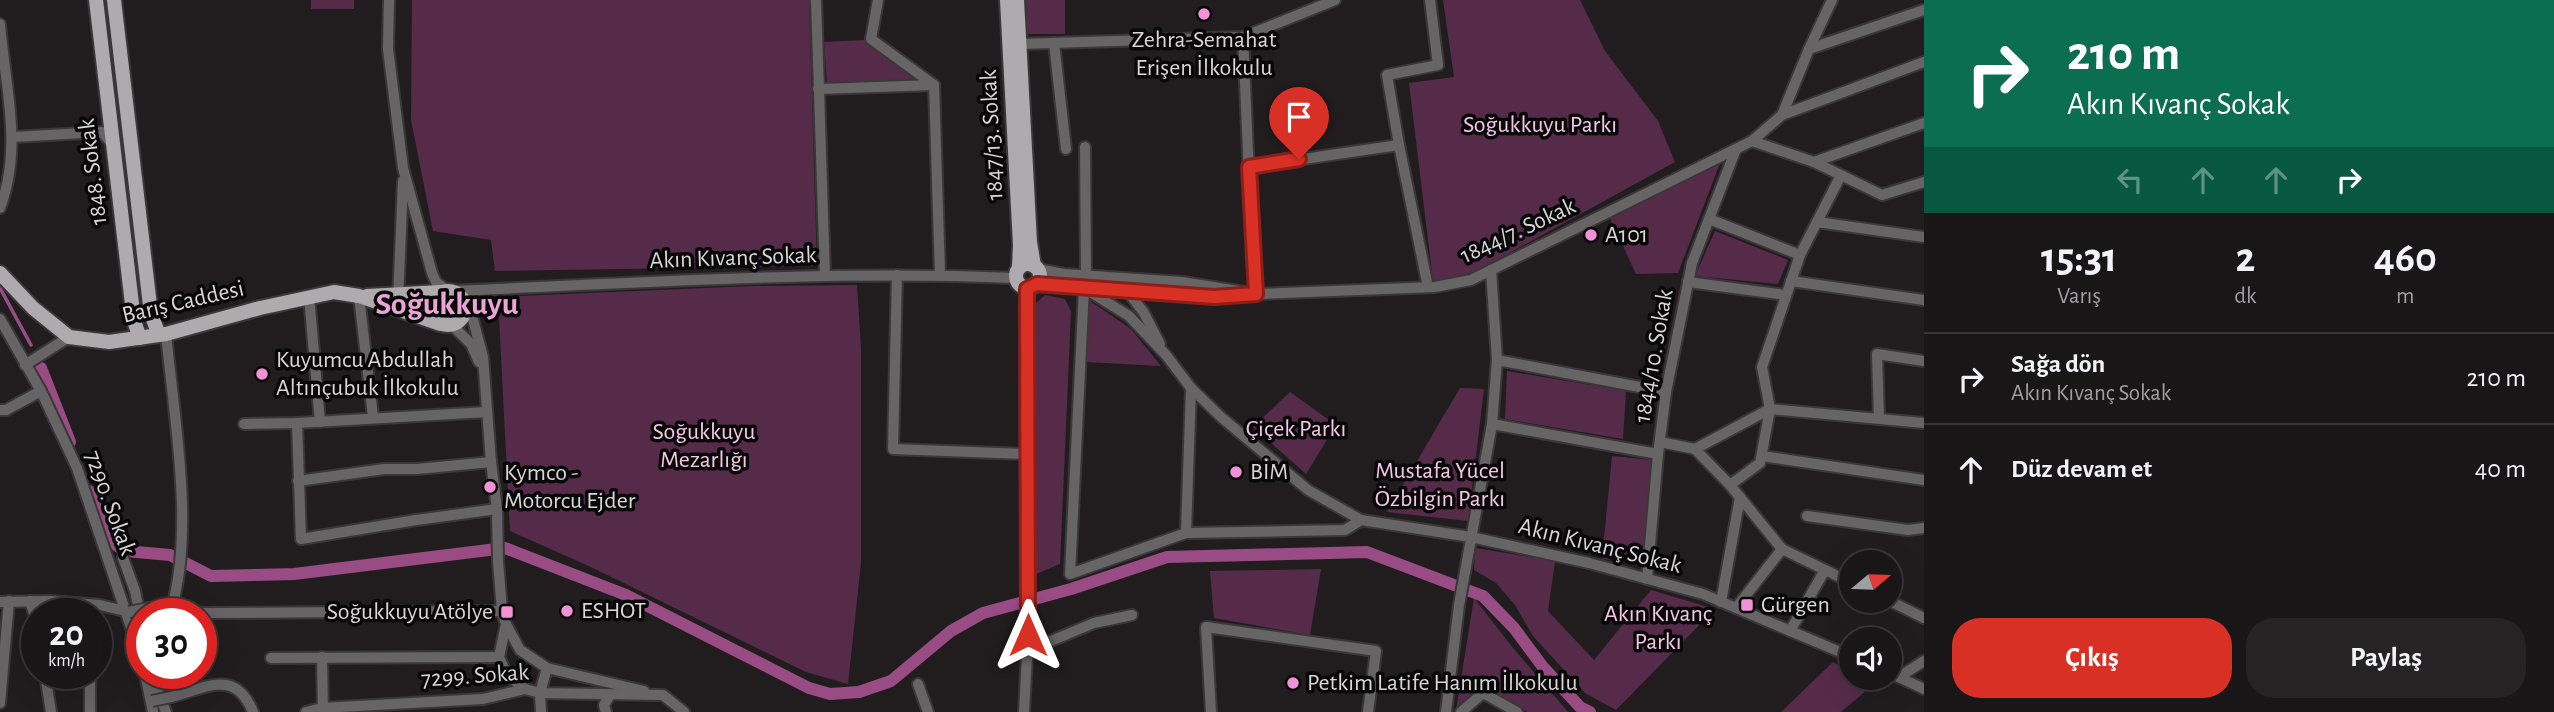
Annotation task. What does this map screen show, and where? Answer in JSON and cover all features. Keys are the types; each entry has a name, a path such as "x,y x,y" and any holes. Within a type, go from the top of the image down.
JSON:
{"main road":[{"name":"1848. Sokak","path":"96,0 134,321 140,338"},
{"name":"1848. Sokak","path":"114,0 151,314 162,335"},
{"name":"1847/13. Sokak","path":"1007,0 1020,245 1028,276"},
{"name":"1847/13. Sokak","path":"1017,0 1030,242 1028,276"},
{"path":"0,273 33,308 69,337"},
{"path":"446,291 432,299 430,310 435,321 446,325"},
{"path":"446,291 461,296 465,313 462,318 446,325 359,296 446,291"},
{"name":"Barış Caddesi","path":"69,337 108,342 162,335 309,296 334,292 359,296"}],"street":[{"path":"389,0 388,49 403,168 432,273 436,282 446,291"},
{"path":"816,0 825,276"},
{"path":"878,0 871,39 934,85"},
{"path":"1019,44 1243,37 1335,0"},
{"path":"1428,287 1387,75 1438,65 1430,0"},
{"name":"1844/7. Sokak","path":"1028,276 1086,275 1182,282 1256,294 1428,287 1471,280 1752,141 1782,116 1832,0"},
{"path":"1809,49 1924,10"},
{"path":"0,24 13,137 8,182 0,208"},
{"path":"1243,37 1256,294 1214,297 1084,288 1070,574 1186,533 1345,530 1361,520"},
{"path":"1054,43 1066,149"},
{"path":"1782,116 1924,62"},
{"path":"818,89 934,85"},
{"path":"934,85 940,275"},
{"path":"1814,162 1924,123"},
{"path":"13,137 102,132 113,145"},
{"path":"1752,141 1814,162 1840,177 1882,195 1924,182"},
{"path":"1249,167 1399,145"},
{"path":"1085,147 1086,275"},
{"name":"1844/10. Sokak","path":"1647,579 1666,392 1688,282 1692,263 1736,149"},
{"path":"399,310 403,168"},
{"path":"1730,485 1760,463 1770,409 1762,367 1800,256 1840,177"},
{"path":"1709,219 1800,256"},
{"path":"1816,222 1924,237"},
{"path":"1446,712 1459,605 1492,424 1497,360 1491,270"},
{"path":"897,275 893,449 1027,454"},
{"name":"Akın Kıvanç Sokak","path":"446,291 897,275 1028,276 1084,288 1129,316 1166,355 1191,388 1221,417 1308,490 1361,520 1471,537 1703,594 1839,652"},
{"path":"1024,712 1029,618 1028,276"},
{"path":"1118,278 1144,313 1166,355"},
{"path":"1791,281 1924,300"},
{"path":"1688,282 1786,295"},
{"path":"309,296 320,422"},
{"path":"359,296 373,417"},
{"path":"464,301 472,316 483,357 497,509 502,611 506,624 520,650 547,668 664,696 684,712"},
{"name":"7290. Sokak","path":"0,319 41,391 77,468 126,609"},
{"path":"446,325 471,344 478,357 485,386"},
{"path":"162,335 180,483 182,537 174,598"},
{"path":"25,365 69,337"},
{"path":"1879,417 1877,354 1924,360"},
{"path":"1497,360 1666,392"},
{"path":"1186,533 1191,388"},
{"path":"0,410 6,410 41,391"},
{"path":"1695,449 1770,409 1924,423"},
{"path":"244,424 486,412"},
{"path":"297,423 300,539 497,509"},
{"path":"1492,424 1658,454"},
{"path":"1660,442 1695,449 1730,485 1782,550 1839,577"},
{"path":"1762,456 1924,480"},
{"path":"298,481 384,469 417,469 491,461"},
{"path":"1721,602 1740,497"},
{"path":"1807,516 1908,530 1924,528"},
{"path":"1735,608 1782,550"},
{"path":"123,558 136,598"},
{"path":"1790,631 1825,570"},
{"path":"1,712 5,602"},
{"path":"1902,607 1924,618"},
{"path":"217,613 502,611"},
{"path":"1027,651 1094,623 1132,615"},
{"path":"506,624 499,657 507,675 525,690"},
{"path":"1211,712 1206,627 1376,651 1368,712"},
{"path":"321,657 323,710"},
{"name":"7299. Sokak","path":"271,658 499,657"},
{"path":"1902,672 1924,661"},
{"path":"541,712 540,692 547,668"},
{"path":"1902,678 1924,688"},
{"path":"918,684 928,712"},
{"path":"152,705 171,697 220,685 232,685 240,689 253,712"},
{"path":"47,689 51,712"},
{"path":"90,689 90,712"},
{"path":"157,689 166,712"},
{"name":"7299. Sokak","path":"306,712 441,706 525,690 664,696"},
{"path":"1461,712 1483,692 1517,712"},
{"path":"606,712 604,705 610,695"},
{"path":"664,696 669,712"},
{"path":"483,699 485,712"}],"green space":[{"path":"311,0 354,0 354,9 311,9"},
{"path":"412,0 809,0 817,266 495,271 491,240 433,231 411,120"},
{"path":"1026,0 1065,0 1065,34 1027,34"},
{"name":"Soğukkuyu Parkı","path":"1443,0 1580,0 1605,51 1658,121 1675,162 1471,274 1433,281 1409,83 1454,77"},
{"path":"865,40 919,80 827,84 824,42"},
{"path":"1720,163 1678,273 1636,274 1609,216"},
{"path":"1715,231 1788,260 1778,284 1695,276"},
{"name":"Soğukkuyu Mezarlığı","path":"857,285 861,349 861,563 848,684 806,672 593,568 510,531 498,297 751,286"},
{"path":"1045,295 1065,299 1071,311 1060,564 1034,575 1035,304"},
{"path":"1087,299 1131,329 1161,366 1085,362"},
{"path":"1507,371 1626,391 1623,439 1505,419"},
{"name":"Mustafa Yücel Özbilgin Parkı","path":"1460,388 1484,389 1468,521 1387,512"},
{"name":"Çiçek Parkı","path":"1290,392 1336,425 1306,474 1253,427"},
{"path":"1612,456 1653,460 1644,563 1602,559"},
{"name":"Akın Kıvanç Parkı","path":"1475,548 1555,561 1548,611 1594,660 1651,590 1715,609 1616,710 1585,693 1533,636 1515,605 1496,583 1474,570"},
{"path":"1321,569 1310,635 1214,618 1210,571"},
{"path":"1474,598 1568,712 1527,712 1483,686 1456,710"},
{"path":"1833,662 1839,665 1839,690 1867,690 1841,712 1781,712"}],"waterway":[{"path":"0,288 31,345"},
{"path":"41,368 70,442"},
{"path":"89,491 110,541 125,551 170,555 211,576 294,574 505,548 626,595 809,688 830,694 859,692 891,681 951,631 983,613 1071,589 1167,557 1367,552 1483,596 1514,628 1543,667 1580,707 1590,712"}],"place":[{"name":"Zehra-Semahat Erişen İlkokulu","path":"1204,14"},
{"name":"A101","path":"1591,235"},
{"name":"Kuyumcu Abdullah Altınçubuk İlkokulu","path":"262,374"},
{"name":"BİM","path":"1236,472"},
{"name":"Kymco - Motorcu Ejder","path":"490,487"},
{"name":"Gürgen","path":"1747,605"},
{"name":"ESHOT","path":"567,611"},
{"name":"Soğukkuyu Atölye","path":"507,612"},
{"name":"Petkim Latife Hanım İlkokulu","path":"1293,683"}],"district":[{"name":"Soğukkuyu","path":"447,304"}],"route":[{"path":"1028,635 1027,289 1037,284 1214,297 1256,294 1249,167 1299,159"}]}
